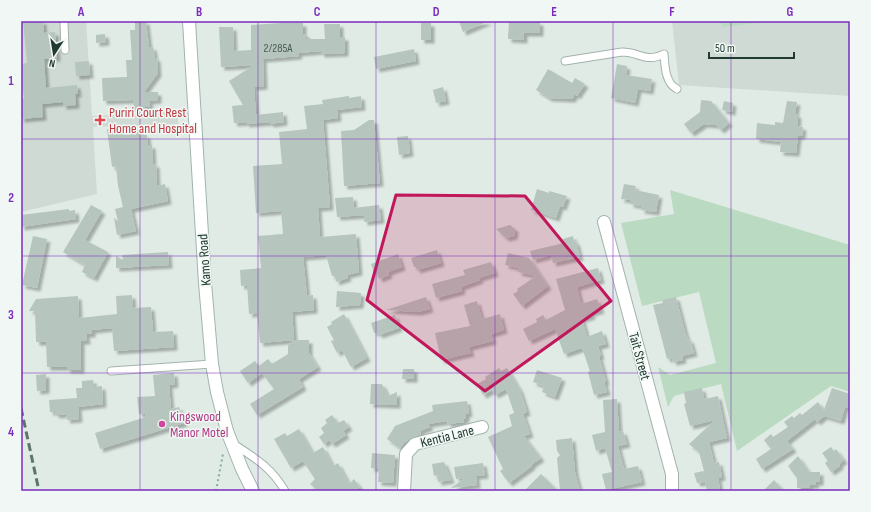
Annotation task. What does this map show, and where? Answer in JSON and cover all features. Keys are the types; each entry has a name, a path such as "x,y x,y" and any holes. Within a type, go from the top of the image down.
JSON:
{"main road":[{"name":"Kamo Road","path":"189,21 205,283 212,364 217,392 227,431 242,469 253,491"},
{"name":"Tait Street","path":"604,222 672,474 672,491"},
{"name":"Kentia Lane","path":"404,491 406,454 415,444 482,427"}],"lane":[{"path":"64,21 65,50"},
{"path":"565,61 622,52 629,52 643,58 656,57 664,54 668,81 672,87 677,89"},
{"path":"111,370 212,364"},
{"path":"232,443 262,463 278,478 285,491"}],"path":[{"path":"216,491 227,431"}],"highlighted area":[{"path":"396,195 525,196 611,301 485,391 367,300"}],"shaded area":[{"name":"Puriri Court Rest Home and Hospital","path":"21,21 86,21 92,116 178,111 178,124 93,127 97,194 21,212"},
{"path":"672,21 850,21 850,96 679,85"}],"green space":[{"path":"720,21 773,21 723,27"},
{"path":"670,190 850,245 850,392 831,386 737,451 721,384 674,396 668,407 658,367 670,375 716,363 699,292 642,306 621,223 674,214"}],"building":[{"path":"23,21 43,21 44,33 55,32 57,58 44,59 46,88 77,85 78,94 75,94 76,105 63,106 63,102 42,104 43,117 21,119 21,99 24,99 21,64 27,63"},
{"path":"135,21 146,21 149,47 153,47 155,58 157,58 158,73 144,92 158,92 158,100 149,101 150,106 145,107 145,112 134,112 133,100 103,101 102,78 127,77 126,60 132,60 130,30 135,30"},
{"path":"459,21 489,21 463,32"},
{"path":"509,21 540,22 540,33 524,33 524,40 508,39"},
{"path":"303,23 303,34 306,34 306,39 325,39 324,24 340,24 340,37 345,37 345,53 321,54 321,51 298,53 299,56 263,59 264,86 254,87 256,115 283,112 284,122 270,124 270,122 246,124 246,122 234,123 232,106 243,105 229,81 254,65 221,67 219,27 233,27 234,51 251,50 251,25"},
{"path":"421,23 431,23 431,40 421,40"},
{"path":"105,34 106,42 96,43 96,35"},
{"path":"414,49 416,61 376,69 374,57"},
{"path":"89,61 90,75 76,76 75,62"},
{"path":"617,64 627,66 626,75 652,79 650,91 638,89 635,103 611,98"},
{"path":"548,69 572,83 575,78 585,84 577,96 575,94 572,99 549,98 536,90"},
{"path":"443,87 446,101 436,103 433,90"},
{"path":"349,96 349,98 361,96 362,107 337,110 338,118 323,120 330,207 318,208 320,237 356,234 359,272 347,275 348,278 336,282 335,276 332,276 326,255 303,257 307,296 313,295 314,310 292,312 294,340 260,343 257,313 249,314 247,285 241,286 240,270 261,268 258,236 283,234 281,211 256,213 253,166 282,164 279,132 307,129 304,106 323,104 322,100"},
{"path":"701,100 711,101 729,123 721,130 716,125 704,124 691,133 684,124 700,112"},
{"path":"724,101 733,103 732,112 722,110"},
{"path":"787,101 797,102 795,114 798,115 797,126 803,127 802,136 798,136 796,153 780,152 781,142 756,139 757,123 775,125 775,122 783,123"},
{"path":"369,120 374,120 380,183 344,186 341,131 354,130"},
{"path":"116,128 117,132 140,130 141,135 147,135 148,145 152,145 153,164 156,164 157,186 165,184 168,201 131,209 136,231 117,235 114,218 118,221 115,209 123,207 118,186 116,166 112,167 107,129"},
{"path":"408,136 410,153 399,155 397,137"},
{"path":"624,184 636,186 635,190 659,195 656,212 641,210 642,206 630,204 631,200 621,199"},
{"path":"537,189 567,196 563,207 560,206 556,218 531,210"},
{"path":"353,197 354,208 379,205 381,220 364,222 364,215 337,217 335,198"},
{"path":"91,205 102,211 85,240 108,252 94,278 82,272 85,265 63,252"},
{"path":"69,209 69,211 75,210 76,219 21,227 21,215"},
{"path":"510,225 515,229 514,236 506,238 496,229"},
{"path":"33,236 47,239 37,288 22,285"},
{"path":"573,236 574,242 576,241 580,257 553,263 551,255 533,260 530,251 564,243 563,239"},
{"path":"437,250 441,263 417,270 416,267 414,267 411,258"},
{"path":"168,252 169,265 116,268 116,256 123,260 122,255"},
{"path":"508,253 529,258 548,286 522,306 513,294 518,291 517,289 536,276 518,272 519,268 505,265"},
{"path":"398,254 402,267 388,272 389,275 379,279 377,272 374,273 371,264"},
{"path":"491,262 495,273 479,278 480,280 461,287 462,291 436,298 432,284 465,275 463,270"},
{"path":"598,268 601,280 577,287 581,304 597,299 601,310 591,313 592,316 582,319 587,337 602,331 606,344 598,346 607,392 594,395 588,372 590,371 582,348 564,354 555,329 529,341 523,329 537,322 536,319 543,315 546,320 565,310 556,279"},
{"path":"337,291 361,293 360,305 336,307"},
{"path":"132,295 133,308 151,307 153,332 173,331 174,347 114,351 112,328 92,330 92,334 86,334 87,341 81,341 81,370 67,370 67,367 47,367 46,342 36,342 35,311 29,311 36,299 78,296 79,318 117,314 116,296"},
{"path":"426,297 430,309 418,312 386,310"},
{"path":"676,297 685,332 688,340 690,339 694,353 682,356 683,360 673,362 672,358 667,359 653,305 663,303 662,300"},
{"path":"477,301 482,319 500,314 504,330 491,334 493,341 469,347 471,353 441,360 435,333 470,326 464,305"},
{"path":"344,314 367,358 351,367 342,350 337,353 331,341 334,340 327,327 332,324 331,322"},
{"path":"395,315 399,328 379,335 378,332 374,333 371,323"},
{"path":"295,340 309,340 309,353 318,367 299,379 303,387 257,415 250,404 274,389 262,373 248,383 240,371 255,361 259,366 268,359 272,364 288,354 288,345"},
{"path":"499,368 501,371 507,368 520,390 527,412 523,414 530,434 524,436 541,458 509,483 500,471 503,469 488,437 512,426 509,415 514,413 506,389 495,395 492,390 483,395 477,384 486,379 485,377"},
{"path":"403,369 414,369 414,379 402,379"},
{"path":"537,370 562,378 555,397 542,392 544,386 533,382"},
{"path":"174,373 175,384 169,385 171,409 179,407 184,423 100,449 95,433 146,417 145,414 139,414 137,397 155,396 153,375"},
{"path":"46,374 46,390 37,391 36,375"},
{"path":"93,380 94,387 102,386 103,404 78,407 79,419 67,420 66,414 56,415 55,412 50,412 49,400 77,398 76,388 82,388 82,381"},
{"path":"371,384 382,384 388,396 397,392 397,405 370,404"},
{"path":"702,388 704,399 718,396 727,438 709,442 714,463 719,462 722,477 718,478 720,489 713,491 707,491 705,482 697,483 694,473 704,471 699,452 689,444 715,420 690,426 684,404 686,403 684,392"},
{"path":"832,388 850,394 850,408 845,407 841,421 824,416 817,422 815,419 787,441 793,449 762,469 756,459 771,449 764,440 771,434 773,437 788,427 784,422 792,416 794,418 800,413 802,415 818,402 824,410"},
{"path":"617,399 619,432 623,431 627,444 618,446 624,469 638,466 642,482 606,490 602,474 612,472 605,448 596,451 592,435 605,432 603,400"},
{"path":"467,401 469,413 466,414 466,419 463,419 464,422 448,424 447,421 428,424 430,427 420,431 421,435 410,439 400,448 387,439 395,426 433,411 432,405"},
{"path":"332,415 338,423 344,420 349,427 343,431 346,435 332,444 329,440 324,444 319,437 324,433 321,428 327,423 325,420"},
{"path":"299,429 313,453 323,447 333,466 338,463 349,484 354,479 360,487 354,491 318,491 310,484 315,479 303,461 291,468 274,439 285,433 287,436"},
{"path":"572,438 575,472 580,491 560,491 557,458 560,455 557,451 556,440"},
{"path":"831,447 834,451 836,449 844,460 839,464 840,466 831,472 825,463 828,461 822,453"},
{"path":"372,453 395,455 393,483 378,482 379,469 371,468"},
{"path":"798,456 809,472 820,472 820,482 815,482 816,485 797,488 797,478 788,466"},
{"path":"444,462 451,480 438,482 437,475 434,476 432,464"},
{"path":"483,463 485,475 476,476 477,485 451,488 465,478 456,479 454,467"},
{"path":"541,474 558,491 524,491"},
{"path":"774,480 784,491 763,491"}],"railway":[{"path":"21,408 39,491"}],"place":[{"name":"Puriri Court Rest Home and Hospital","path":"100,120"},
{"name":"Kingswood Manor Motel","path":"162,424"}]}
